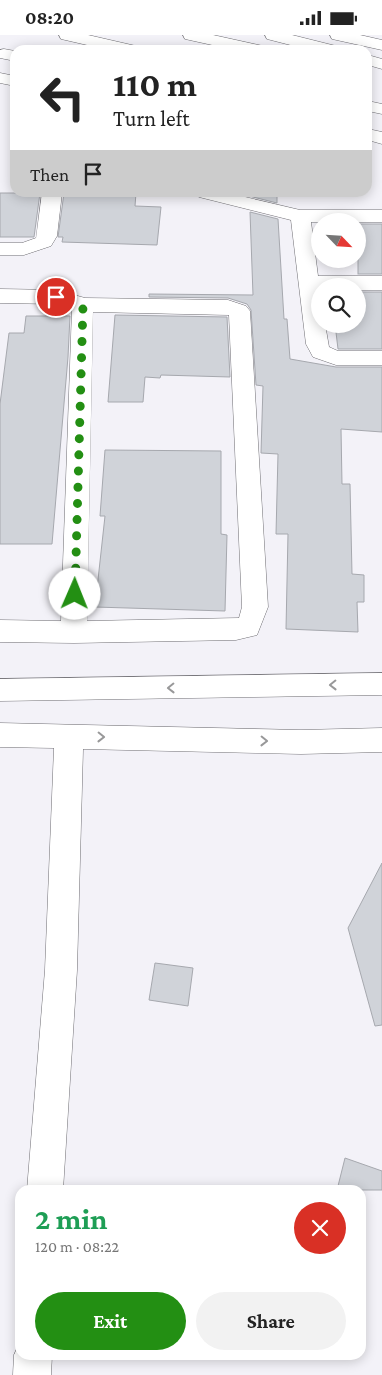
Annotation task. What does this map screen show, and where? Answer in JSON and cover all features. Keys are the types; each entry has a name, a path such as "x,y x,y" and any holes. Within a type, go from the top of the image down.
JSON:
{"street":[{"path":"67,35 109,45"},
{"path":"191,35 235,45"},
{"path":"273,35 311,45"},
{"path":"338,35 380,44"},
{"path":"0,249 24,249 44,241 47,236 52,197"},
{"path":"222,197 300,216 382,216"},
{"path":"300,216 317,344 321,352 336,358 382,358"},
{"path":"309,283 382,283"},
{"path":"0,296 56,297 83,305 228,307 239,311 255,607 248,628 74,632 0,631"},
{"path":"74,632 83,305"},
{"path":"0,690 382,684"},
{"path":"0,735 301,742 382,740"},
{"path":"45,1185 61,969 69,736"},
{"path":"32,1375 33,1360"}],"building":[{"path":"0,193 10,193 10,197 39,197 34,237 0,237"},
{"path":"63,197 136,197 135,206 161,207 157,245 62,242 63,237 58,237"},
{"path":"253,197 277,197 277,203"},
{"path":"250,212 278,219 284,319 287,319 290,359 336,367 382,367 382,432 341,429 342,484 350,484 352,574 364,575 364,602 357,602 358,632 286,629 288,534 276,534 278,454 261,453 263,386 256,385 251,310 247,304 228,298 149,297 149,294 253,295"},
{"path":"366,224 382,224 382,274 358,274 358,268 366,268"},
{"path":"366,292 382,292 382,349 338,349 336,333 366,333"},
{"path":"115,315 227,317 230,377 161,375 160,378 145,377 143,402 108,402"},
{"path":"26,316 70,316 52,544 0,544 0,404 9,333 24,333"},
{"path":"105,450 221,451 221,534 227,535 225,611 95,607 105,516 100,516"},
{"path":"382,863 382,1025 375,1026 348,928"},
{"path":"155,963 193,968 188,1006 149,1000"},
{"path":"345,1158 382,1171 382,1190 366,1190 366,1185 338,1185"}],"route":[{"path":"56,297 83,305 75,594"}]}
